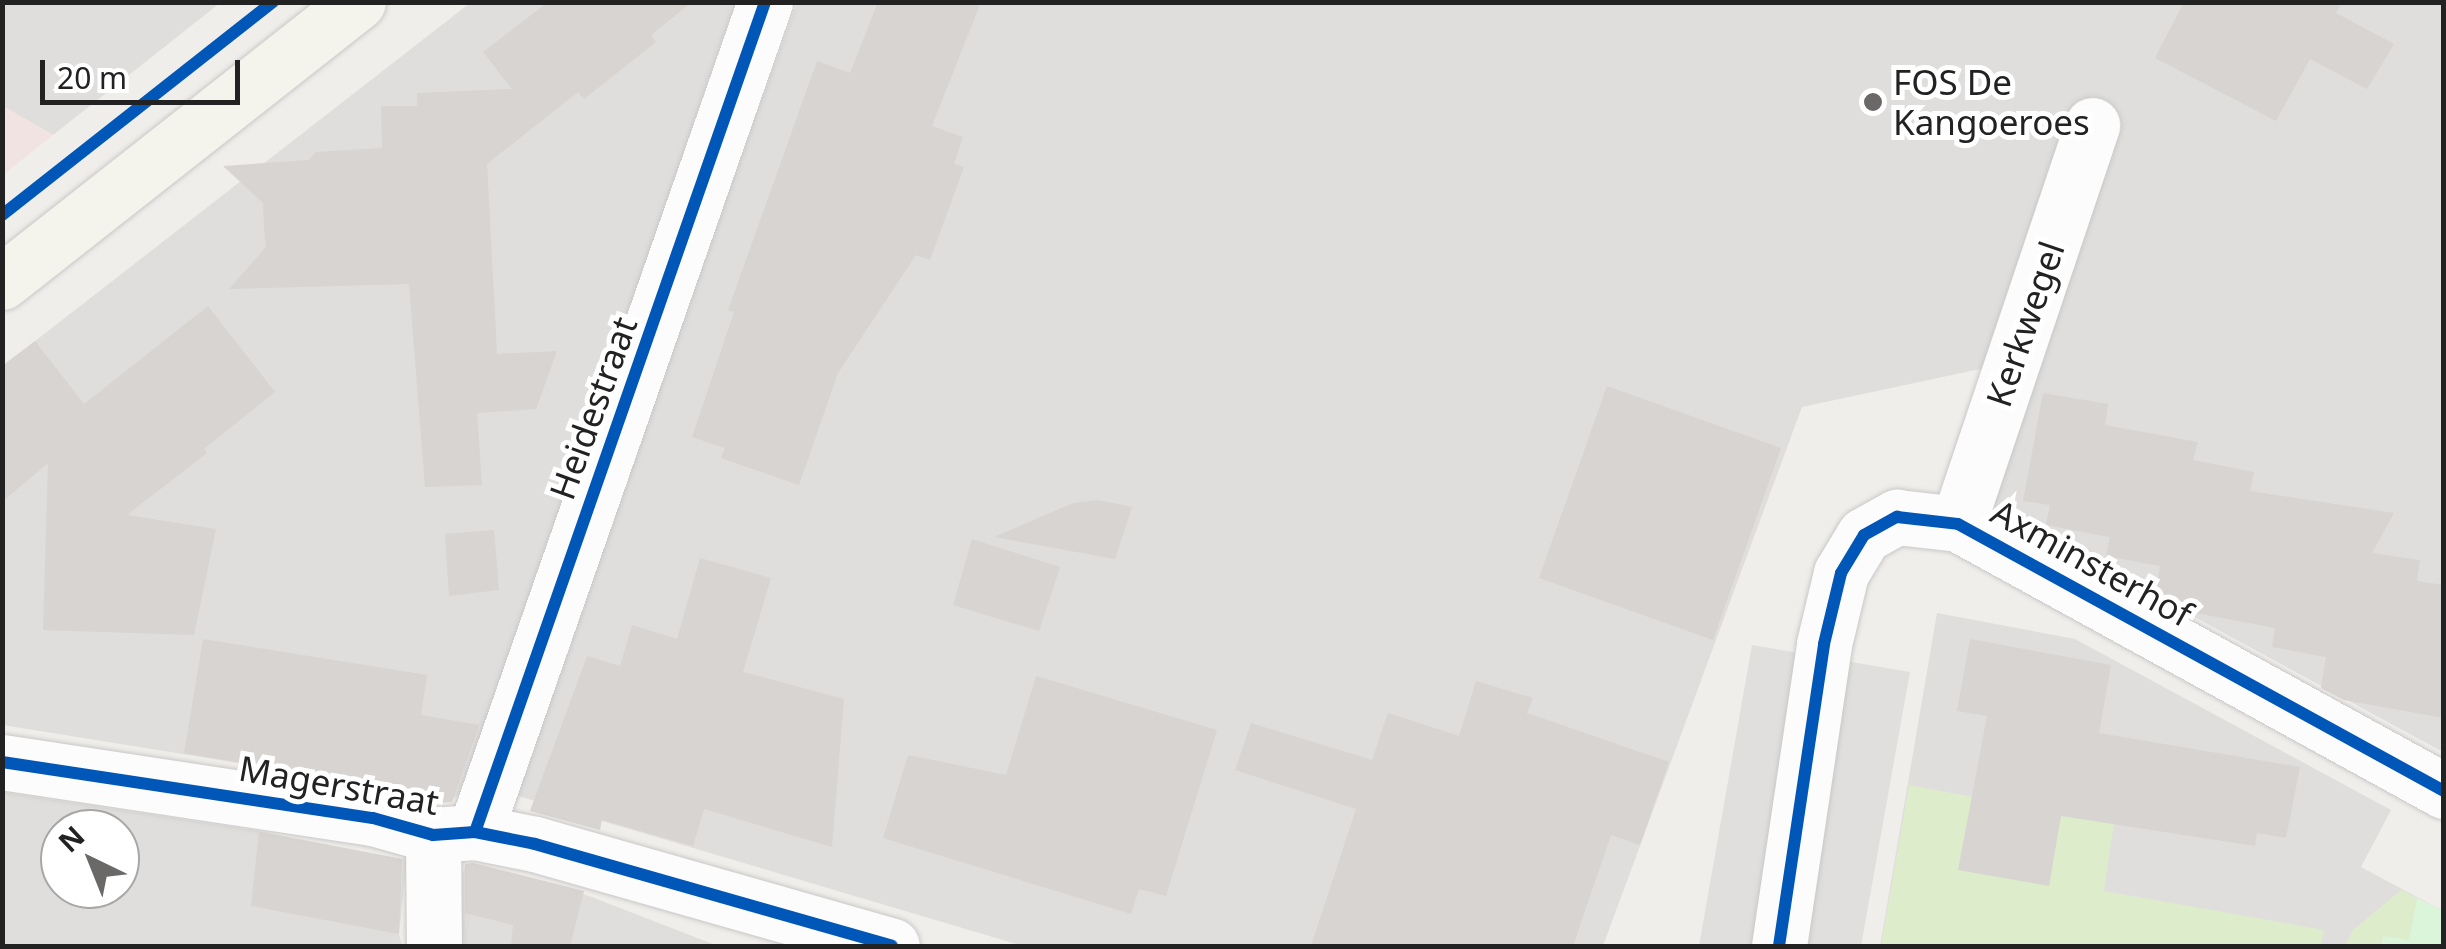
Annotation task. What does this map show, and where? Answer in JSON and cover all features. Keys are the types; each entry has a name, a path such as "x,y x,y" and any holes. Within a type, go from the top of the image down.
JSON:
{"street":[{"path":"2,282 358,2"},
{"name":"Heidestraat","path":"434,946 454,834 765,2"},
{"name":"Kerkwegel","path":"1958,524 2092,125"},
{"name":"Axminsterhof","path":"1780,946 1824,644 1842,573 1864,535 1898,516 1958,524 2444,792"},
{"name":"Magerstraat","path":"2,762 535,844 892,946"}],"shaded area":[{"path":"3,3 220,3 53,135 3,106"},
{"path":"470,3 735,3 464,792 454,798 3,725 3,366"},
{"path":"797,3 2443,3 2443,752 1985,503 2021,382 1980,369 1802,407 1603,946 1023,946 508,793"},
{"path":"3,106 53,135 3,175"},
{"path":"1937,613 2075,639 2391,810 2361,867 2443,911 2443,946 1880,946"},
{"path":"1752,645 1910,672 1861,946 1699,946"},
{"path":"2,792 114,809 40,809 40,909 140,909 140,813 407,860 399,934 402,946 3,946"},
{"path":"465,865 584,894 718,946 459,946 454,911"}],"green space":[{"path":"1909,785 2114,823 2104,891 2324,930 2321,946 1881,946"},
{"path":"2401,890 2417,898 2409,941 2383,936 2381,946 2345,946 2353,930"},
{"path":"2417,898 2443,911 2443,946 2381,946 2383,936 2409,940"}],"building":[{"path":"548,2 692,2 651,35 656,42 584,99 578,92 487,164 497,354 557,351 536,409 477,413 482,485 425,487 409,284 229,289 266,247 263,203 223,166 309,160 316,152 382,148 381,106 417,106 417,93 512,89 483,52"},
{"path":"878,2 981,2 932,126 963,137 954,164 964,167 930,260 916,255 838,373 799,485 721,458 725,448 692,437 734,312 728,310 817,61 850,73"},
{"path":"2184,2 2342,2 2336,13 2394,44 2367,89 2310,59 2276,121 2155,58"},
{"path":"208,306 275,392 204,449 207,453 127,515 216,529 194,635 43,630 48,463 2,502 2,366 35,341 84,404"},
{"path":"1607,386 1781,448 1713,640 1539,578"},
{"path":"2043,393 2108,404 2105,425 2198,442 2193,460 2254,472 2250,491 2394,513 2372,553 2420,560 2417,581 2444,585 2444,718 2344,700 2321,688 2326,657 2272,647 2275,628 2180,610 2155,597 2160,566 2106,556 2110,537 2046,525 2050,505 2023,501"},
{"path":"1098,500 1132,507 1115,559 994,537 1073,503"},
{"path":"494,530 499,590 449,596 445,534"},
{"path":"972,539 1060,567 1039,631 953,605"},
{"path":"700,558 771,578 743,672 844,699 832,847 704,809 693,846 602,820 600,830 530,811 587,656 620,666 632,625 677,639"},
{"path":"203,639 427,675 421,715 479,725 452,802 436,803 378,787 184,753"},
{"path":"1970,639 2111,665 2099,733 2300,767 2286,838 2257,833 2255,846 2061,816 2049,886 1958,870 1987,716 1957,711"},
{"path":"1036,676 1217,730 1166,896 1139,889 1131,914 883,838 908,755 1006,775"},
{"path":"1476,681 1533,698 1527,713 1669,762 1640,845 1611,835 1573,946 1311,946 1356,809 1235,770 1251,723 1372,760 1388,713 1459,736"},
{"path":"259,832 402,859 399,934 251,906"},
{"path":"465,864 584,891 570,946 511,946 513,925 465,913"}],"cycle path":[{"path":"2,215 273,2"},
{"path":"475,832 765,2"},
{"path":"1779,946 1824,644 1841,573 1864,535 1897,517 1958,524 2444,791"},
{"path":"2,762 373,818 433,835 475,832 535,844 892,946"}],"place":[{"name":"FOS De Kangoeroes","path":"1873,102"}]}
